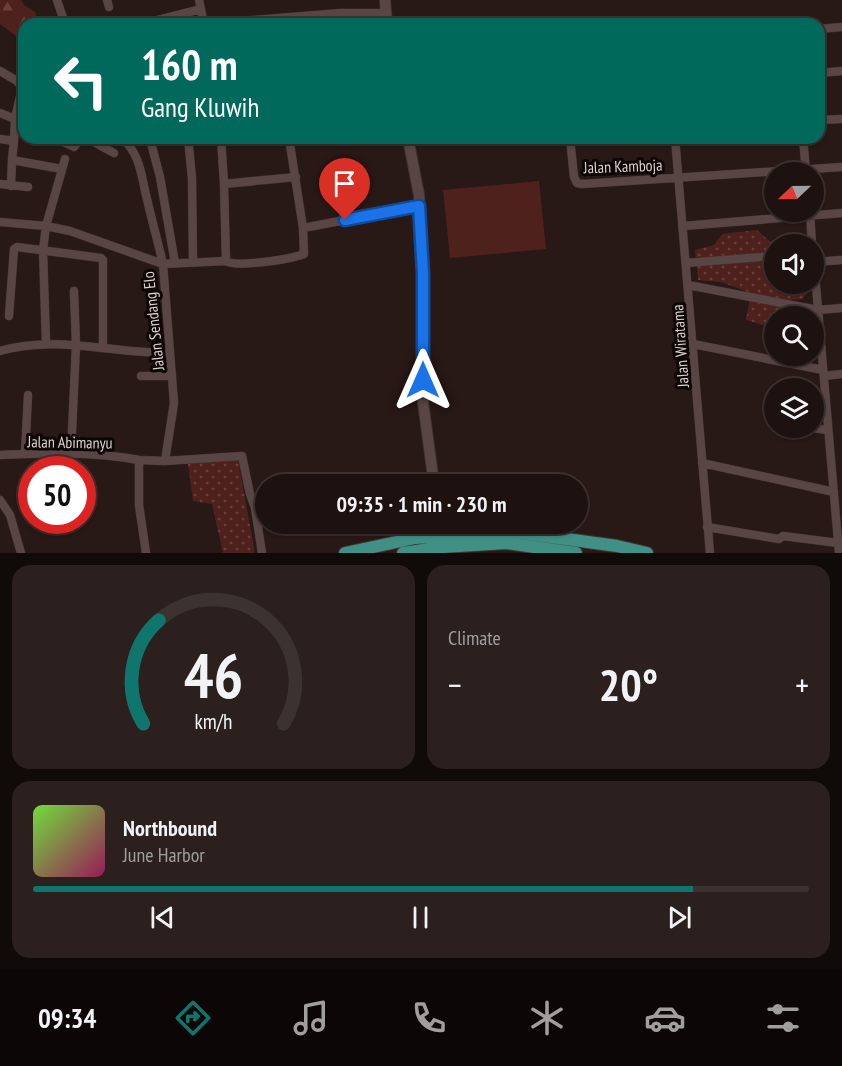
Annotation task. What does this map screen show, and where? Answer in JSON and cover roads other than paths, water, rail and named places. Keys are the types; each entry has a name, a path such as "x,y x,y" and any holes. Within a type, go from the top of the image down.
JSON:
{"highway":[{"path":"345,553 441,535 507,531 647,553"},
{"path":"403,553 441,535 576,553"}],"main road":[{"path":"385,0 386,18"},
{"path":"409,144 419,195 423,273 423,402 433,474"}],"street":[{"path":"57,0 63,18"},
{"path":"165,18 200,4"},
{"path":"298,18 341,13 386,18"},
{"path":"825,28 842,27"},
{"path":"0,71 18,82"},
{"path":"825,72 842,71"},
{"path":"11,186 18,108"},
{"path":"0,113 18,125"},
{"path":"825,120 842,119"},
{"path":"0,139 14,141"},
{"path":"99,144 114,153"},
{"path":"127,144 141,169 162,264 193,261 248,263 303,255 305,252 303,228 292,144"},
{"path":"152,144 175,263"},
{"path":"189,144 192,178 193,261"},
{"path":"221,144 226,261"},
{"name":"Jalan Kamboja","path":"571,144 574,177 577,183 679,178"},
{"name":"Jalan Wiratama","path":"676,144 710,553"},
{"path":"804,144 805,162"},
{"path":"46,343 43,250 46,226 65,159"},
{"path":"12,160 62,169"},
{"path":"824,169 842,167"},
{"path":"679,178 764,173"},
{"path":"224,184 296,177"},
{"path":"0,184 28,187"},
{"path":"303,228 419,206"},
{"path":"824,213 842,213"},
{"path":"683,226 764,218"},
{"name":"Jalan Sendang Elo","path":"0,222 46,226 70,231 162,264 174,404 165,460"},
{"path":"9,316 13,250 16,247 101,258 103,260 103,348"},
{"path":"686,263 764,257"},
{"path":"824,261 842,260"},
{"path":"688,285 797,306"},
{"path":"71,453 76,345 74,291"},
{"path":"824,310 842,308"},
{"path":"0,351 46,343 133,352 170,353"},
{"path":"693,344 823,373 842,374"},
{"path":"822,366 839,553"},
{"path":"141,376 172,376"},
{"path":"25,454 28,395"},
{"name":"Jalan Abimanyu","path":"0,455 71,453 116,455 139,460"},
{"path":"146,553 139,505 139,460 242,456 255,508 262,553"},
{"path":"702,463 834,492"},
{"path":"0,500 10,515 21,553"},
{"path":"707,527 779,539 783,536 838,543"}]}
